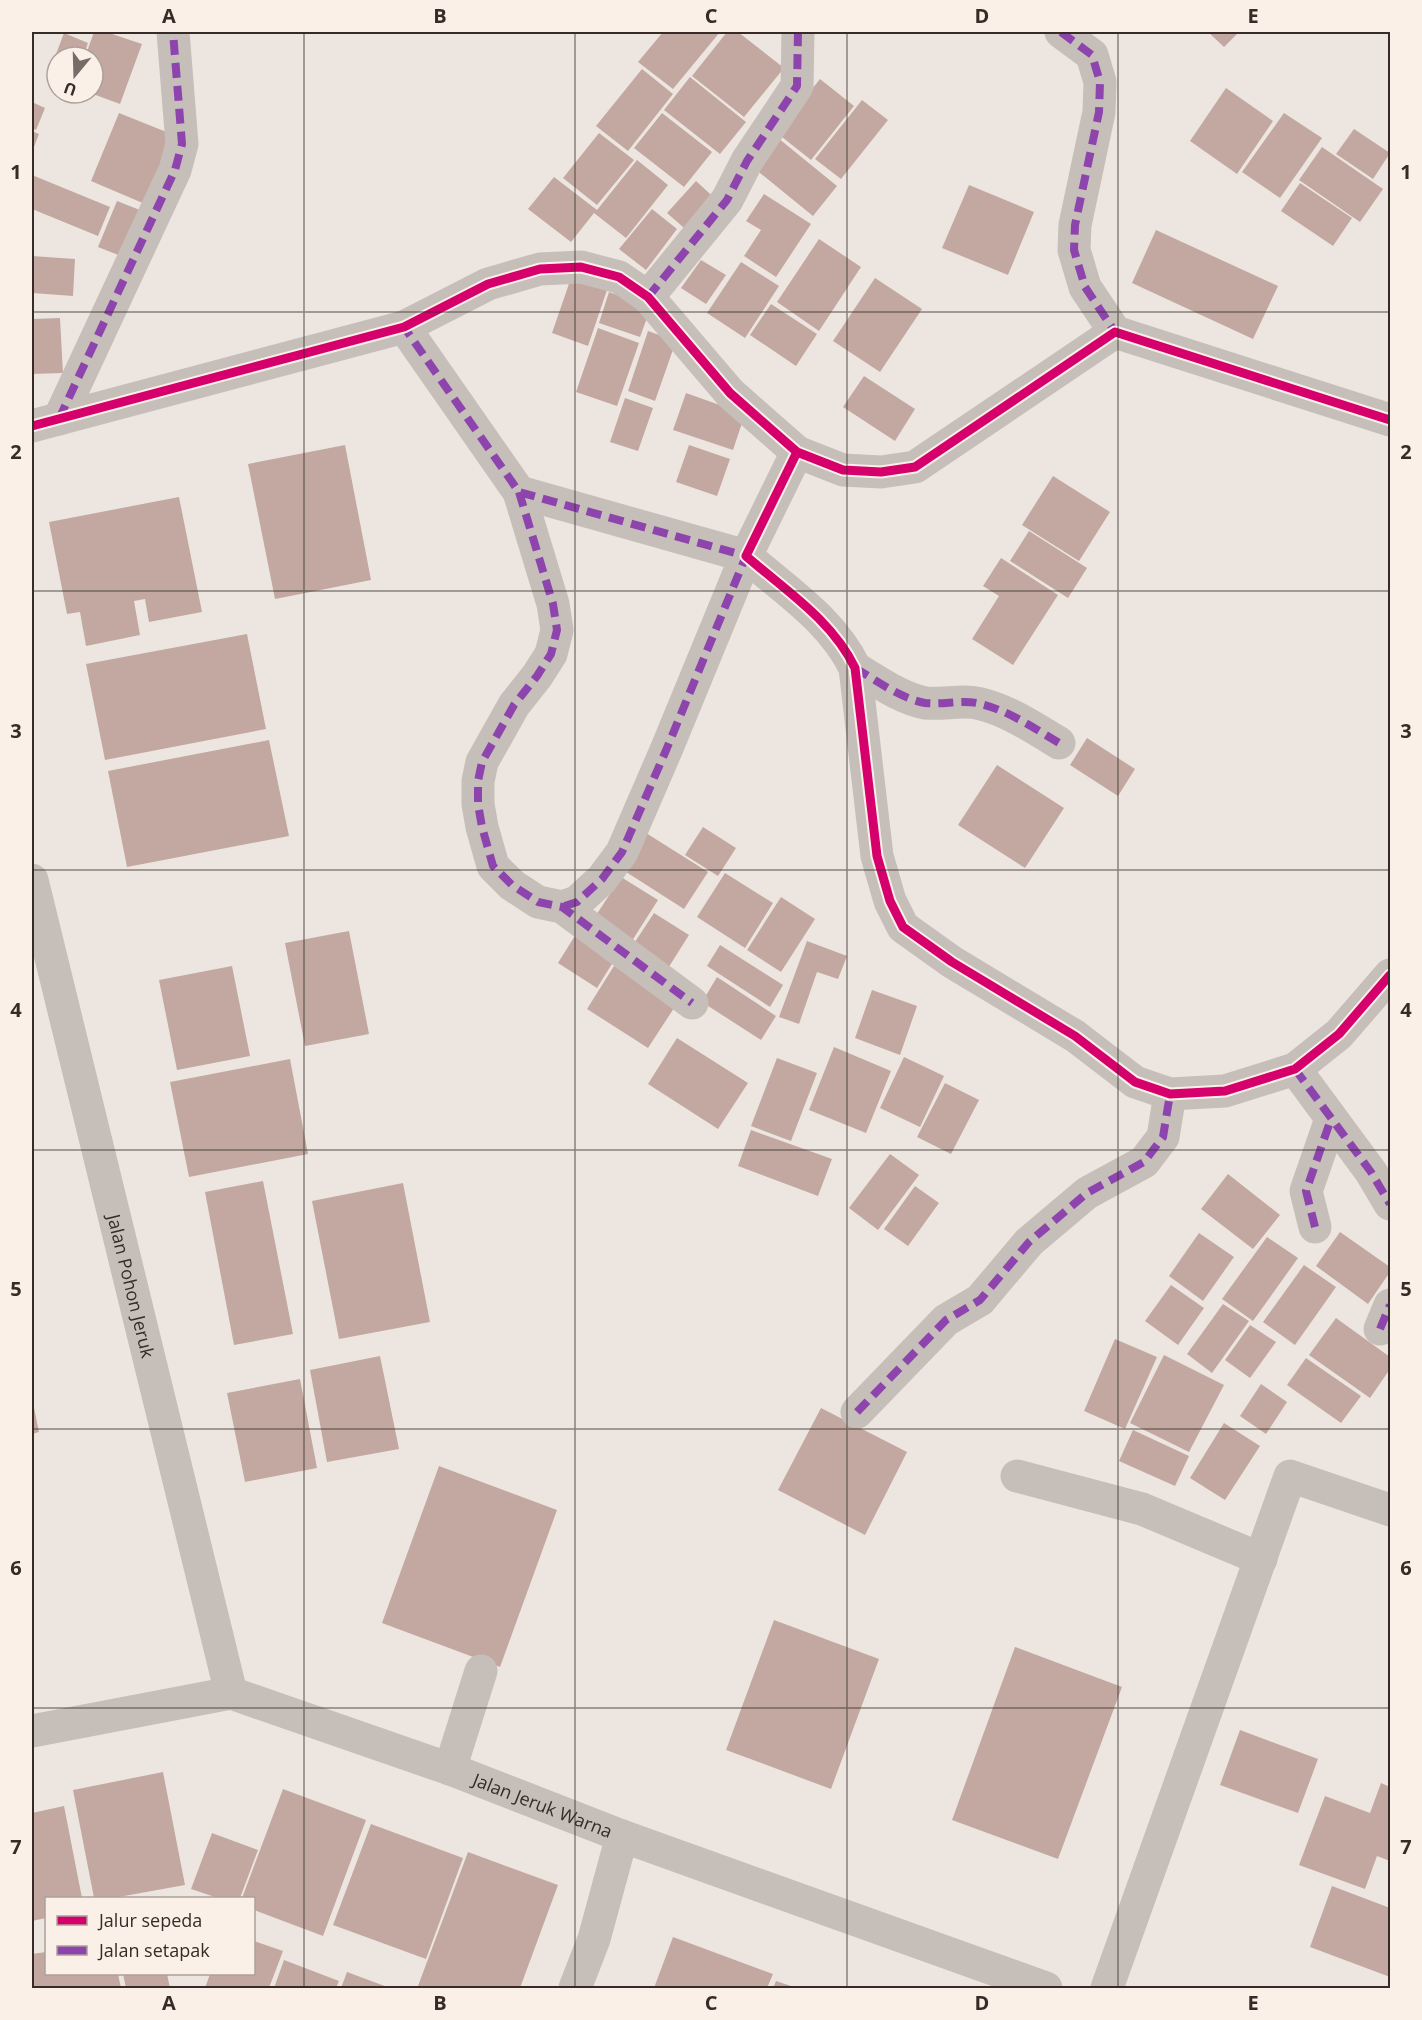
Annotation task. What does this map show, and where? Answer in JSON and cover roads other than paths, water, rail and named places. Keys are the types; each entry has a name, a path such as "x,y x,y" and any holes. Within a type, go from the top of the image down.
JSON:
{"street":[{"path":"45,422 175,170 182,144 173,32"},
{"path":"648,297 727,200 747,161 797,86 798,32"},
{"path":"1061,32 1092,55 1100,82 1099,112 1074,225 1074,250 1085,287 1115,332 1390,420"},
{"path":"45,422 404,327 488,284 540,269 581,267 619,277 648,297 730,393 797,452 843,470 881,472 915,467 1115,332"},
{"path":"404,327 519,492 553,604 557,630 551,654 514,705 482,762 478,781 478,804 493,866 512,885 538,902 562,908 692,1002"},
{"path":"562,908 577,902 602,879 622,852 746,556 797,452"},
{"path":"519,492 746,556 821,620 848,652 855,668 877,856 890,901 903,927 952,962 1075,1036 1135,1082 1170,1094 1225,1091 1295,1069 1339,1034 1390,975"},
{"path":"855,668 898,693 925,702 978,703 994,708 1012,715 1059,743"},
{"name":"Jalan Pohon Jeruk","path":"32,880 231,1693"},
{"path":"1295,1069 1371,1172 1390,1204"},
{"path":"857,1412 946,1320 980,1300 1029,1242 1087,1193 1144,1162 1163,1137 1170,1094"},
{"path":"1315,1227 1306,1191 1331,1119"},
{"path":"1017,1476 1142,1509 1261,1559"},
{"path":"1107,1989 1290,1476 1390,1510"},
{"path":"450,1769 481,1671"},
{"name":"Jalan Jeruk Warna","path":"32,1731 231,1693 450,1769 622,1836 1046,1989"},
{"path":"575,1989 594,1939 622,1836"}]}
